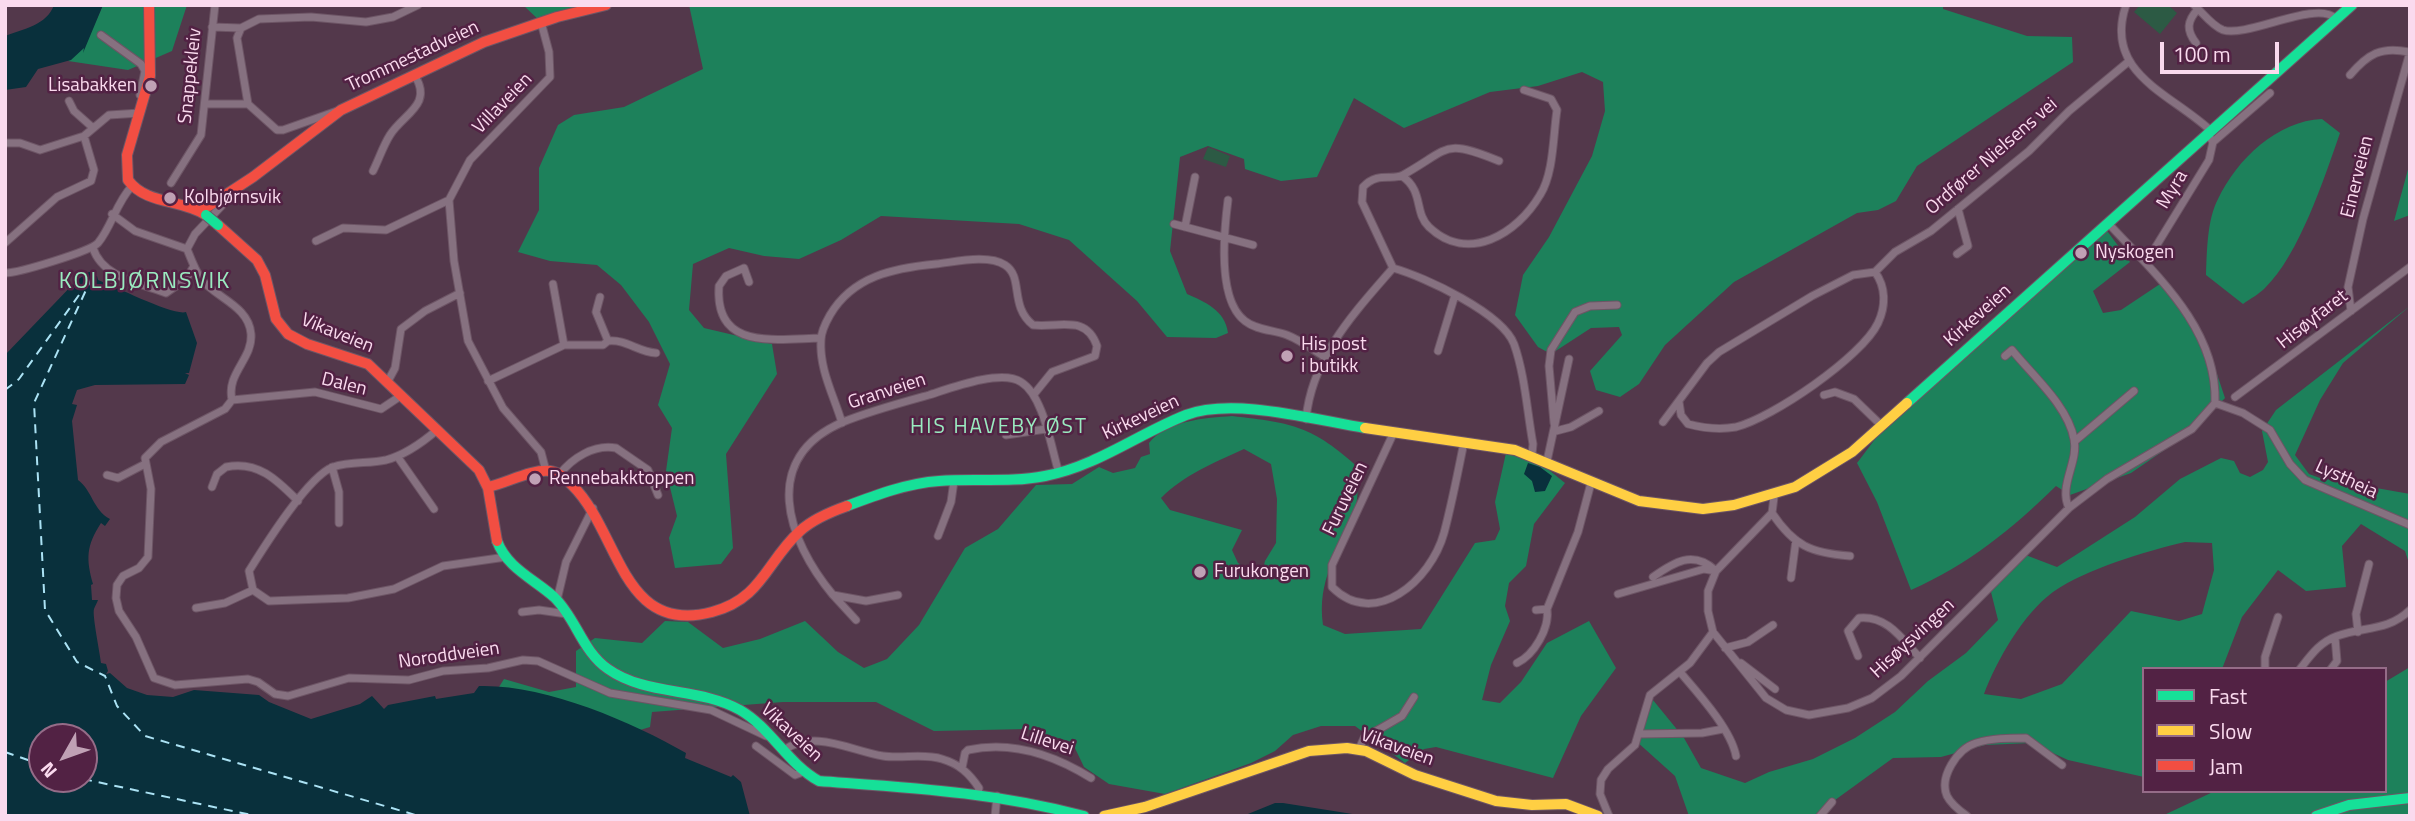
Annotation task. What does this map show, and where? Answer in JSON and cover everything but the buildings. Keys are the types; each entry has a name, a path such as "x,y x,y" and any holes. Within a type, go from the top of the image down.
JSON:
{"main road":[{"path":"132,187 125,166 152,68 147,22 149,5"},
{"name":"Trommestadveien","path":"204,213 341,110 484,42 541,22 606,5"},
{"name":"Kirkeveien","path":"547,471 559,475 573,485 593,508 634,590 651,606 672,615 695,616 740,602 761,584 796,536 827,514 921,484 954,481 1004,483 1059,473 1196,412 1227,409 1532,454 1627,498 1674,508 1732,506 1774,497 1821,474 1882,426 2210,135 2334,18 2352,5"},
{"name":"Vikaveien","path":"132,187 204,213 257,260 266,277 273,316 287,333 311,346 362,360 388,381 479,470 488,487 496,538 506,557 557,600 590,654 612,672 717,699 752,718 803,772 827,783 978,793 1084,816"},
{"path":"488,487 547,471"},
{"name":"Vikaveien","path":"1104,816 1145,807 1309,751 1359,749 1415,775 1496,801 1532,805 1566,804 1598,816"},
{"path":"2316,816 2349,805 2410,798"}],"street":[{"name":"Snappekleiv","path":"171,183 197,145 206,104 205,72 215,5"},
{"path":"341,110 277,130 248,104 237,38 241,28 248,22 276,18 366,22 393,17 418,5"},
{"path":"2126,5 2121,35 2128,62 2139,76 2210,135 2270,93"},
{"path":"2196,43 2188,27 2196,7 2227,31 2234,32 2266,23 2324,14 2334,18"},
{"name":"Villaveien","path":"449,200 470,160 550,77 549,52 541,22"},
{"path":"212,27 241,28"},
{"path":"5,143 20,143 40,150 84,136 109,116 138,113 145,71 141,64 101,35"},
{"name":"Einerveien","path":"2350,75 2366,56 2381,49 2409,52 2363,219 2348,287 2351,311"},
{"name":"Ordfører Nielsens vei","path":"1663,422 1707,363 1728,346 1853,275 1875,272 1895,252 1931,231 1958,209 2128,62"},
{"path":"373,171 390,134 420,103 421,91 415,76"},
{"path":"1524,90 1550,99 1557,110 1542,193 1507,231 1492,242 1477,245 1458,242 1434,231 1424,222 1415,189 1402,176 1390,175 1373,180 1361,193 1362,202 1393,268 1455,295 1497,322 1513,343 1523,382 1532,454"},
{"path":"69,101 78,117 92,127"},
{"path":"206,104 248,104"},
{"name":"Myra","path":"2147,261 2202,173 2210,135"},
{"path":"5,243 57,197 91,181 94,170 84,136"},
{"path":"1402,176 1413,166 1454,146 1464,147 1499,161"},
{"name":"Trommestadveien","path":"187,249 213,213 253,177"},
{"path":"1185,227 1195,177"},
{"path":"5,273 29,271 76,251 93,248 100,240 112,214 132,187"},
{"path":"316,241 343,228 386,230 449,200 453,248 468,341 503,408 541,452 547,471"},
{"path":"1228,200 1223,238 1230,298 1237,313 1250,324 1293,338 1325,356"},
{"path":"1957,254 1968,246 1958,209"},
{"path":"107,475 118,478 145,464 149,452 161,442 216,415 232,400 229,387 251,342 251,330 234,304 209,287 194,266 187,249 135,231 112,214"},
{"path":"2108,223 2147,261 2180,304 2199,335 2213,371 2215,403"},
{"path":"1174,224 1253,245"},
{"path":"93,248 97,260 107,270 166,293 186,279 194,266"},
{"path":"842,423 824,370 821,338 839,300 866,279 930,264 999,262 1007,266 1015,277 1018,308 1033,325 1078,324 1087,330 1097,346 1095,356 1086,362 1052,372 1035,393 1059,473"},
{"name":"Hisøyfaret","path":"2235,397 2410,267"},
{"path":"749,282 744,268 738,268 726,276 719,286 720,314 733,330 762,339 821,338"},
{"path":"1306,419 1308,394 1325,356 1359,307 1393,268"},
{"path":"1679,402 1681,415 1688,424 1717,429 1753,421 1790,400 1833,369 1876,328 1883,309 1884,292 1875,272"},
{"path":"553,284 564,345"},
{"name":"Vikaveien","path":"388,381 395,368 401,329 425,311 460,293"},
{"path":"1438,351 1455,295"},
{"path":"600,297 596,312 608,341"},
{"path":"1555,427 1549,366 1551,350 1575,312 1590,306 1617,305"},
{"path":"488,380 564,345 603,345 608,341 623,341 643,352 656,353"},
{"path":"2005,356 2012,351 2062,412 2075,442 2066,493 2069,508"},
{"path":"1547,461 1569,359"},
{"name":"Granveien","path":"796,536 789,512 791,470 802,453 842,423 957,386 1004,377 1015,379 1035,393"},
{"path":"2075,442 2134,391"},
{"name":"Dalen","path":"232,400 315,392 381,409 402,395"},
{"path":"1824,395 1835,392 1854,399 1882,426"},
{"name":"Hisøysvingen","path":"1713,632 1766,698 1786,710 1809,715 1848,708 1872,698 1920,657 2069,508 2108,480 2192,429 2215,403"},
{"name":"Lystheia","path":"2215,403 2243,413 2270,430 2290,464 2305,480 2410,525"},
{"path":"1555,427 1571,427 1599,411"},
{"path":"1006,435 1046,429"},
{"path":"437,430 397,456 331,467 299,501 249,571 253,590 269,601 372,595 394,589 443,566 506,557"},
{"name":"Furuveien","path":"1394,432 1332,565 1332,587 1341,597 1358,603 1389,601 1401,595 1424,569 1444,534 1464,442"},
{"path":"559,475 572,462 591,451 616,448 648,470 659,495"},
{"path":"397,456 434,509"},
{"name":"Noroddveien","path":"145,464 151,489 148,557 139,568 123,576 117,585 116,598 119,611 159,682 175,685 247,679 258,682 275,694 288,696 349,678 409,680 443,671 488,668 523,660 538,662 610,693 711,710 773,738"},
{"path":"212,487 217,474 226,467 251,467 282,483 299,501"},
{"path":"331,467 339,492 339,523"},
{"path":"938,536 951,502 954,481"},
{"path":"1517,663 1531,653 1547,621 1547,609 1578,532 1591,483"},
{"path":"1609,816 1600,794 1601,780 1608,769 1635,745 1650,695 1680,671 1713,632 1708,611 1709,591 1716,571 1772,513 1774,497"},
{"path":"557,600 566,562 578,544 593,508"},
{"path":"1772,513 1796,540 1809,550 1850,556"},
{"path":"796,536 833,595 856,620"},
{"path":"1791,578 1796,540"},
{"path":"1653,577 1684,558 1704,562 1716,571"},
{"path":"2357,632 2356,614 2369,564"},
{"path":"1618,594 1704,569 1716,571"},
{"path":"196,608 225,603 253,590"},
{"path":"833,595 866,601 898,595"},
{"path":"1536,610 1547,609"},
{"path":"522,612 539,610 567,614"},
{"path":"2302,667 2315,650 2335,636 2395,623 2410,610"},
{"path":"1858,656 1848,631 1859,618 1874,616 1883,621 1920,657"},
{"path":"2265,667 2265,657 2278,617"},
{"path":"1726,648 1748,642 1773,625"},
{"path":"2332,667 2337,661 2335,636"},
{"path":"1737,661 1774,689"},
{"path":"1680,671 1723,729 1736,756"},
{"path":"1359,749 1364,738 1402,716 1415,697"},
{"path":"1640,734 1702,733 1723,729"},
{"path":"1967,816 1949,799 1946,786 1948,772 1966,747 1977,743 2025,738 2062,765"},
{"path":"784,750 800,742 845,745 883,756 942,759 962,768 979,788 978,793"},
{"name":"Lillevei","path":"962,768 968,750 1002,745 1049,757 1091,778"},
{"path":"756,746 795,775 803,772"},
{"path":"995,816 997,796"},
{"path":"1820,816 1832,802"}],"green space":[{"path":"103,5 187,5 172,51 128,70 68,61 85,46"},
{"path":"523,5 601,5 541,22"},
{"path":"689,5 1943,5 1943,9 2027,36 2072,37 2073,62 1917,166 1896,201 1878,210 1857,213 1734,282 1665,345 1639,384 1620,397 1596,390 1590,371 1622,335 1619,327 1591,328 1551,354 1538,347 1515,315 1523,275 1549,237 1592,156 1605,111 1603,82 1582,72 1538,86 1490,92 1404,128 1354,98 1317,177 1281,181 1245,169 1244,159 1208,146 1180,157 1170,251 1187,294 1213,308 1223,318 1228,333 1216,338 1167,337 1137,301 1069,240 1019,224 881,216 841,240 799,259 764,256 729,248 693,264 689,310 704,328 772,344 777,374 726,454 733,548 721,564 675,568 669,538 677,516 666,471 672,428 658,405 670,364 649,322 621,285 597,265 550,261 518,252 539,210 539,168 558,125 574,115 624,107 703,69"},
{"path":"2140,5 2168,5 2177,13 2160,34 2134,12"},
{"path":"2322,119 2340,133 2309,215 2277,274 2263,290 2243,304 2206,275 2208,236 2214,207 2236,170 2260,145 2289,127"},
{"path":"1208,147 1230,156 1226,167 1203,159"},
{"path":"2410,162 2410,215 2394,221"},
{"path":"2105,228 2130,262 2093,291 2103,313 2121,310 2160,284 2189,312 2210,353 2225,398 2195,429 2131,473 2070,495 2056,486 1988,545 1952,569 1911,590 1877,502 1857,463 1885,426"},
{"path":"2410,306 2343,363 2320,400 2295,455 2309,474 2320,478 2410,494 2410,566 2405,551 2361,524 2342,546 2346,587 2306,591 2278,570 2242,617 2223,667 2142,667 2142,777 2068,760 2031,743 1985,745 1941,757 1893,758 1813,816 1689,816 1675,776 1636,741 1653,700 1684,738 1701,768 1745,783 1769,772 1813,759 1855,738 1895,712 1928,681 1966,653 1998,620 1990,588 2023,554 2057,567 2135,517 2180,479 2221,458 2234,461 2240,473 2250,477 2263,470 2268,462 2262,431 2276,410","holes":["2185,542 2212,543 2214,570 2202,614 2179,621 2131,611 2062,684 2021,699 1984,694 1996,667 2021,625 2042,601 2067,584 2099,568"]},
{"path":"1232,416 1287,424 1301,429 1328,443 1359,468 1355,511 1330,568 1323,594 1323,625 1345,634 1421,629 1475,543 1495,540 1500,529 1495,502 1506,453 1544,466 1565,483 1534,524 1526,566 1509,583 1505,606 1510,621 1491,665 1482,700 1500,703 1521,682 1547,643 1589,621 1616,668 1581,716 1553,778 1436,747 1424,749 1405,763 1355,726 1321,726 1293,735 1275,751 1251,763 1165,794 1109,784 1084,767 1072,742 1027,729 934,731 876,702 783,702 652,712 650,727 640,730 560,700 499,687 504,679 549,692 576,687 576,651 595,638 642,643 665,621 688,622 723,648 760,639 805,621 838,652 864,668 887,659 919,625 965,548 998,529 1036,485 1072,484 1099,467 1113,473 1135,468 1141,457 1150,454 1149,443 1166,429 1199,419","holes":["1244,449 1271,464 1277,499 1276,543 1265,561 1261,577 1255,576 1250,569 1238,563 1232,550 1242,530 1170,510 1161,498 1190,476"]},
{"path":"2410,667 2410,816 2162,816 2211,793 2387,793 2387,681"}],"water":[{"path":"54,5 103,5 83,53 84,48 71,60 38,69 26,87 5,90 5,36 40,22 51,12"},
{"path":"89,272 93,272 92,277 97,276 98,280 144,300 169,310 186,312 197,343 189,373 185,373 189,375 185,384 95,385 77,390 72,404 77,405 72,421 78,480 87,489 100,511 110,519 105,526 101,523 96,531 90,546 89,560 93,584 92,600 98,600 94,613 101,663 106,664 106,674 110,673 127,688 147,695 173,697 194,690 259,695 269,702 311,719 360,704 372,696 384,709 388,705 435,696 436,699 474,693 479,686 531,691 613,717 686,753 685,758 731,777 733,775 741,782 750,816 5,816 5,355 77,280"},
{"path":"1528,463 1540,467 1552,476 1545,491 1535,492 1532,481 1524,474"},
{"path":"1275,803 1283,803 1365,816 1243,816"}],"ferry route":[{"path":"92,277 34,403 45,610 77,662 105,676 117,706 145,736 419,816"},
{"path":"5,390 19,379 89,281"},
{"path":"5,752 28,760"},
{"path":"98,782 256,816"}],"traffic: fast":[{"path":"1907,403 2352,5"},
{"path":"206,215 218,225"},
{"path":"847,506 892,490 927,482 1019,479 1064,471 1100,457 1186,415 1205,410 1251,409 1365,428"},
{"path":"497,541 514,566 562,605 585,644 608,669 639,684 707,698 740,710 751,717 798,765 819,781 985,796 1084,816"},
{"path":"2316,816 2349,805 2410,798"}],"traffic: slow":[{"path":"1365,428 1515,450 1639,501 1703,509 1734,505 1795,487 1852,452 1907,403"},
{"path":"1104,816 1145,807 1309,751 1347,748 1366,751 1415,775 1496,801 1532,805 1566,804 1598,816"}],"traffic: jam":[{"path":"149,5 150,76 127,155 128,180 144,194 186,206 206,215"},
{"path":"201,211 253,177 341,110 484,42 557,17 606,5"},
{"path":"218,225 257,260 265,275 276,319 288,334 307,344 368,364 479,470 488,488 497,541"},
{"path":"488,487 543,471 562,476 588,505 626,575 640,595 658,609 682,615 712,612 742,598 753,589 800,531 822,516 847,506"}],"place":[{"name":"Lisabakken","path":"151,86"},
{"name":"Kolbjørnsvik","path":"170,198"},
{"name":"Nyskogen","path":"2081,253"},
{"name":"His post i butikk","path":"1287,356"},
{"name":"Rennebakktoppen","path":"535,479"},
{"name":"Furukongen","path":"1200,572"}],"district":[{"name":"KOLBJØRNSVIK","path":"145,282"},
{"name":"HIS HAVEBY ØST","path":"999,428"}]}
